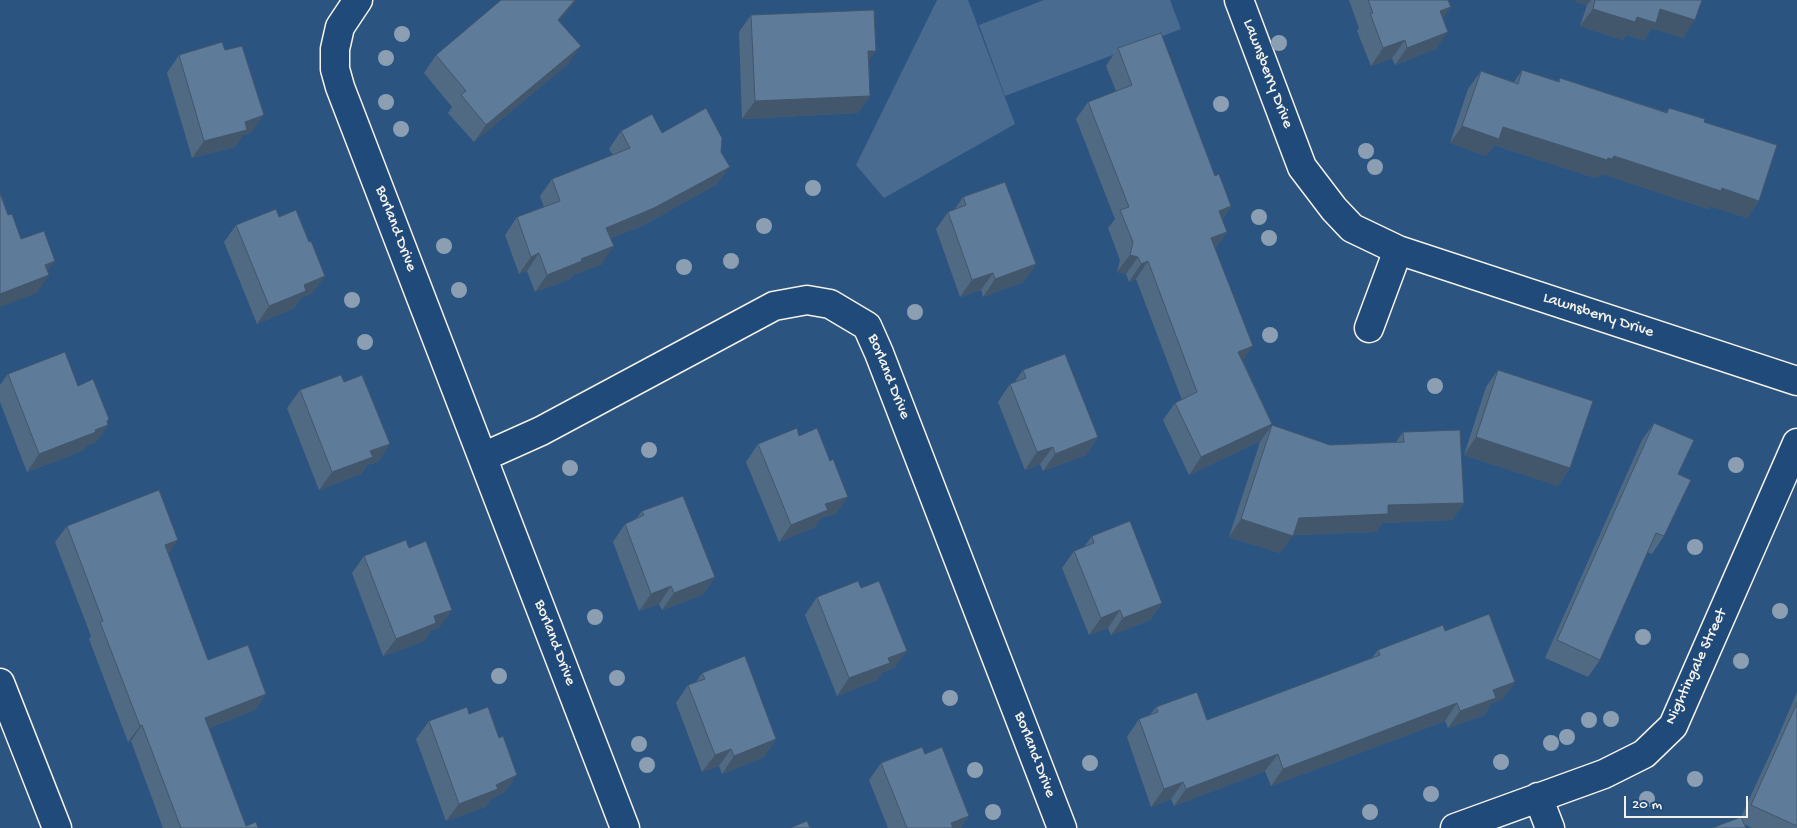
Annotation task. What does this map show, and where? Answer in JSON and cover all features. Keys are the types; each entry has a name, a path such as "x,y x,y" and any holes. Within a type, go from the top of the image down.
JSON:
{"street":[{"name":"Borland Drive","path":"358,0 340,27 335,49 335,69 340,87 625,828"},
{"name":"Lawnsberry Drive","path":"1239,0 1302,167 1352,228 1398,250 1797,382"},
{"path":"1369,328 1398,250"},
{"name":"Borland Drive","path":"483,457 541,430 774,306 807,300 830,304 867,326 1062,828"},
{"name":"Nightingale Street","path":"1455,828 1604,774 1644,754 1673,726 1797,443"},
{"path":"0,683 56,828"},
{"path":"1538,797 1550,828"}],"shaded area":[{"path":"937,0 968,0 1015,124 884,198 856,165"},
{"path":"1044,0 1170,0 1181,29 1005,96 979,25"}],"building":[{"path":"501,0 575,0 558,20 581,46 486,125 461,95 466,91 436,55"},
{"path":"1368,0 1448,0 1451,7 1440,11 1448,32 1407,48 1405,40 1383,48 1370,13 1373,13"},
{"path":"1595,0 1702,0 1695,20 1660,9 1656,23 1637,17 1635,22 1593,9"},
{"path":"874,10 876,51 868,51 870,96 755,101 751,15"},
{"path":"1161,33 1215,176 1219,174 1231,206 1219,211 1227,232 1211,238 1253,346 1238,352 1272,424 1201,457 1175,403 1197,392 1148,261 1141,264 1138,257 1130,255 1133,242 1120,210 1129,207 1088,102 1132,85 1118,48"},
{"path":"222,42 225,50 242,46 264,115 245,122 247,130 204,141 179,55"},
{"path":"1522,70 1559,82 1560,78 1667,113 1669,108 1705,119 1704,122 1777,145 1759,201 1722,188 1721,191 1614,156 1612,159 1608,158 1607,160 1503,127 1499,139 1462,126 1481,71 1518,84"},
{"path":"706,108 722,138 721,152 730,167 654,208 606,228 614,246 547,275 539,253 531,257 517,217 560,201 552,179 630,148 621,131 652,114 662,133"},
{"path":"1005,182 1036,264 995,279 993,273 972,280 948,212 966,205 963,197"},
{"path":"0,193 8,215 12,214 21,239 44,231 55,261 45,265 49,275 0,294"},
{"path":"276,209 279,217 296,210 325,276 304,285 306,291 269,306 236,225"},
{"path":"65,352 78,386 93,379 109,419 107,421 108,425 95,430 96,432 39,454 8,374"},
{"path":"1065,354 1098,437 1055,454 1053,447 1037,452 1010,384 1026,378 1023,370"},
{"path":"1498,370 1593,401 1570,468 1476,437"},
{"path":"341,375 344,382 362,375 390,444 370,451 373,457 332,472 300,390"},
{"path":"1654,423 1694,440 1678,474 1691,480 1664,536 1656,533 1600,660 1557,640"},
{"path":"1272,425 1330,445 1404,442 1403,432 1460,430 1464,503 1388,505 1388,514 1299,518 1293,536 1241,519"},
{"path":"797,428 799,436 817,428 830,461 833,459 848,497 825,504 828,510 791,525 758,444"},
{"path":"159,490 178,540 165,545 208,660 248,645 266,694 205,718 246,826 256,822 258,828 181,828 100,622 103,621 67,526"},
{"path":"683,496 715,577 674,593 671,586 651,594 625,524 644,515 642,511"},
{"path":"1130,521 1162,603 1123,618 1120,610 1101,618 1074,551 1094,543 1092,536"},
{"path":"406,540 409,548 426,541 452,610 434,616 436,623 396,639 364,556"},
{"path":"858,581 861,588 879,581 907,651 888,658 890,663 849,678 817,597"},
{"path":"1489,614 1515,682 1493,690 1496,698 1460,711 1457,703 1283,769 1278,754 1186,789 1183,782 1164,789 1139,719 1158,712 1156,707 1197,692 1207,720 1380,655 1378,650 1443,625 1445,631"},
{"path":"745,656 776,739 734,756 731,749 715,755 688,685 705,679 702,673"},
{"path":"1797,703 1797,826 1751,805"},
{"path":"467,707 469,714 488,707 499,738 503,736 517,775 496,785 498,789 459,804 429,721"},
{"path":"922,747 925,754 942,747 969,816 951,823 953,828 907,828 881,763"},
{"path":"1741,817 1746,828 1712,828"},
{"path":"807,821 810,828 790,828"}]}
